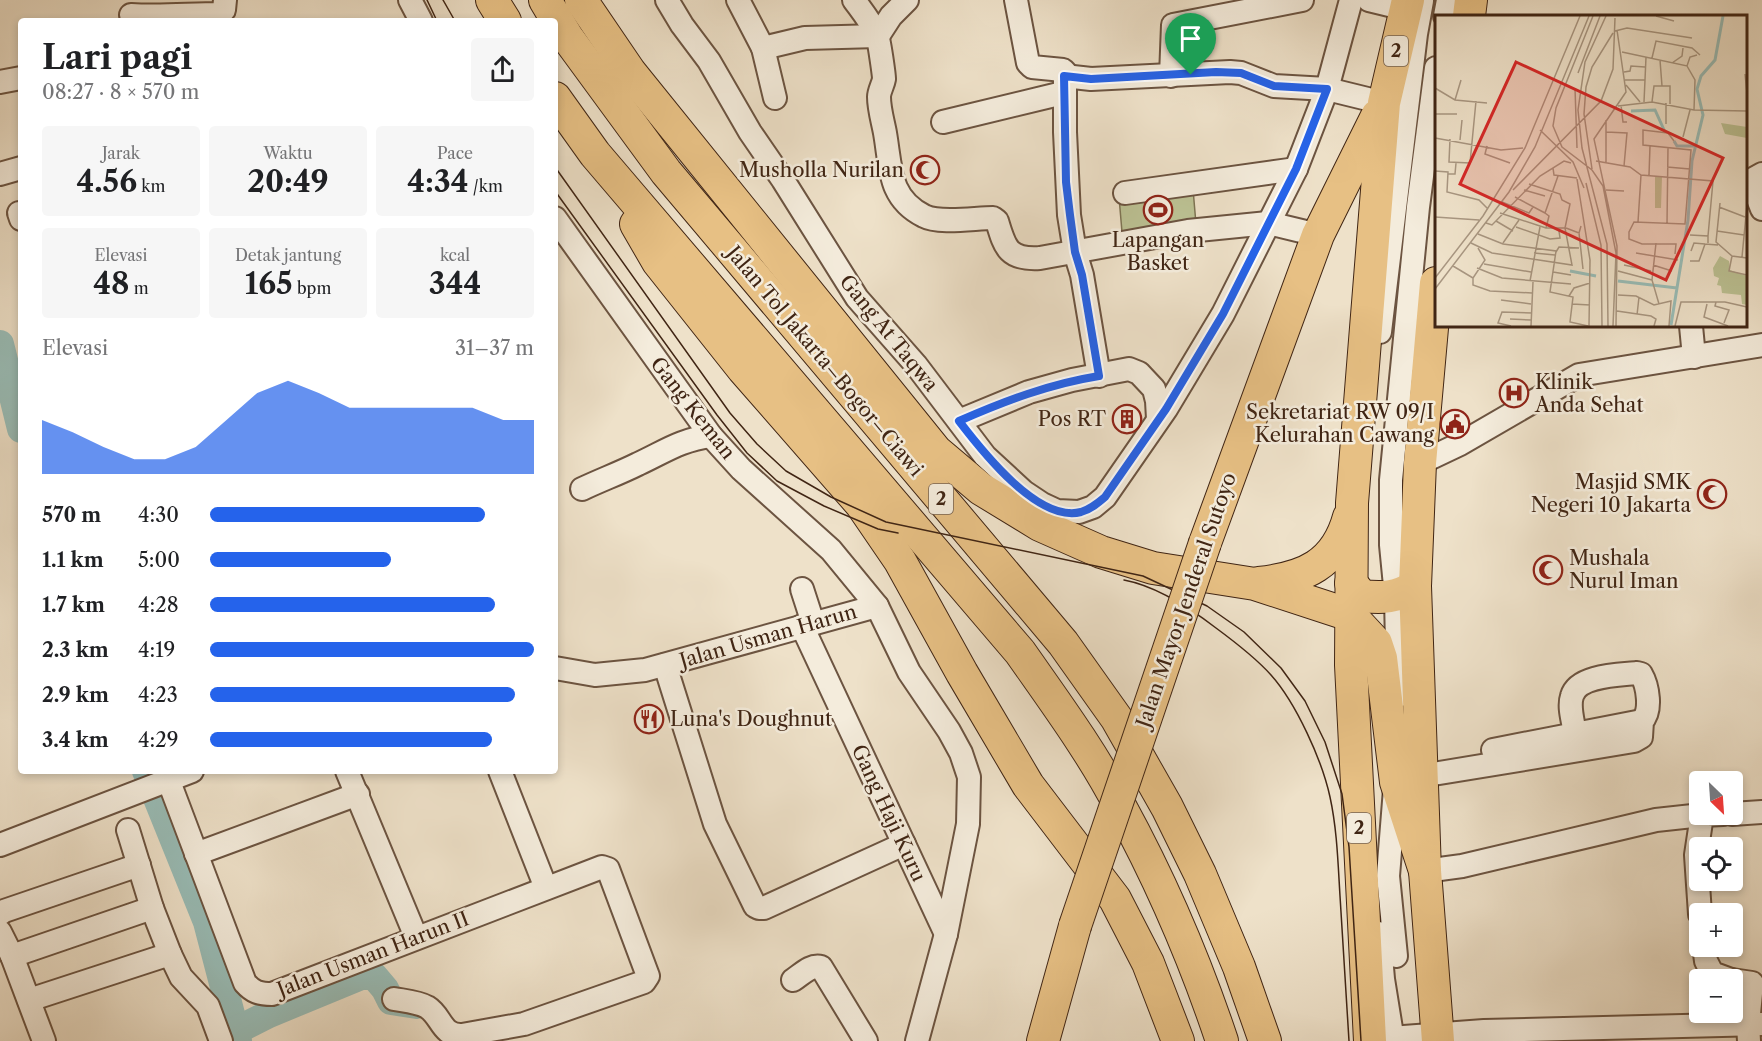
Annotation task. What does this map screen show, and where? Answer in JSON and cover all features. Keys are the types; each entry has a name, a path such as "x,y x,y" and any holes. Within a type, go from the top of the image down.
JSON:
{"highway":[{"path":"492,0 503,18"},
{"name":"Jalan Tol Jakarta–Bogor–Ciawi","path":"545,0 556,18"},
{"path":"581,0 637,81 936,451 981,489 1040,525 1101,552 1153,568 1255,584 1356,605 1406,591"},
{"path":"1469,15 1471,0"},
{"name":"Jalan Mayor Jenderal Sutoyo","path":"1043,1041 1075,926 1205,543 1318,235 1384,103 1412,3"},
{"name":"Jalan Tol Jakarta–Bogor–Ciawi","path":"558,22 666,172 1063,643 1117,719 1167,807 1200,874 1239,967 1265,1041"},
{"name":"Jalan Tol Jakarta–Bogor–Ciawi","path":"558,102 595,154 1020,652 1068,721 1119,804 1171,906 1222,1041"},
{"name":"Jalan Mayor Jenderal Sutoyo","path":"1384,103 1352,503 1356,605 1390,1039"},
{"path":"595,154 658,262 743,369 861,504 900,561 1028,785 1115,899 1148,963 1179,1041"},
{"path":"1434,322 1406,591 1413,773 1425,871 1438,1037"},
{"path":"1255,584 1302,575 1321,564 1336,548 1346,529 1352,503"},
{"path":"1356,605 1382,658 1413,773"}],"street":[{"path":"129,12 157,17 220,14 224,10 225,0"},
{"path":"410,0 419,18"},
{"name":"Gang At Taqwa","path":"668,0 682,25 709,60 750,132 857,298 916,365 985,456 1024,492 1042,504 1057,511 1079,512 1093,507 1105,497 1158,419 1223,314 1296,169 1327,89 1351,0"},
{"path":"738,0 763,48 775,98"},
{"path":"854,0 878,36 884,79 879,97 888,161 896,188 908,204 924,216 932,219 993,218 997,221 1008,250 1023,259 1040,258 1188,231 1268,223 1318,235"},
{"path":"878,36 891,15 907,0"},
{"path":"1016,0 1028,63 1032,67 1063,70 1066,182 1075,252 1082,275 1099,376"},
{"path":"1171,76 1173,25 1302,0"},
{"path":"1356,605 1363,547 1377,360 1416,34 1412,3 1369,0"},
{"path":"1445,15 1448,0"},
{"path":"763,48 805,38 878,36"},
{"path":"944,122 1064,85 1091,79 1230,72 1241,73 1274,86 1327,89 1384,103"},
{"path":"0,82 18,79"},
{"path":"1406,591 1391,545 1391,480 1418,207 1435,83"},
{"path":"0,174 18,169"},
{"path":"1125,193 1296,169"},
{"path":"1762,174 1753,179 1753,186 1762,209"},
{"name":"Gang Keman","path":"558,222 711,436 741,469 831,550 877,606"},
{"path":"1691,327 1694,357"},
{"path":"1420,463 1460,444 1579,375 1762,345"},
{"path":"959,421 1029,392 1072,380 1129,369 1139,373 1154,389 1158,419"},
{"path":"582,489 675,445 691,439 711,436"},
{"name":"Gang Haji Kuru","path":"802,589 807,625 946,934"},
{"name":"Jalan Usman Harun","path":"558,669 595,675 618,674 665,665 877,606 909,672 950,731 969,777 968,824 946,934 917,1041"},
{"path":"665,665 715,824 755,906 764,908 904,844"},
{"path":"1413,773 1642,721 1647,716 1648,710 1646,686 1641,674 1606,676 1588,680 1575,690 1571,707 1575,735"},
{"path":"1413,773 1450,772 1634,741 1641,737 1642,721"},
{"path":"1413,773 1388,876 1390,1039 1753,1030 1744,981 1712,973 1705,957"},
{"path":"0,845 159,781 182,774"},
{"path":"348,774 416,938"},
{"path":"501,774 546,888"},
{"name":"Jalan Usman Harun II","path":"159,781 196,854 245,983 252,991 272,994 602,867 608,869 647,970 647,980 524,1024 455,1036 447,1032 428,1008 394,999"},
{"path":"196,854 358,794"},
{"path":"1743,813 1762,812"},
{"path":"1425,871 1462,866 1656,820 1689,816"},
{"path":"1699,903 1696,855 1700,825"},
{"path":"128,830 152,908 170,954 181,978 208,1006 221,1041"},
{"path":"0,914 138,865"},
{"path":"12,956 152,908"},
{"path":"0,932 12,956 44,1041"},
{"path":"29,1000 170,954"},
{"path":"793,980 811,967 821,967 866,1041"}],"green space":[{"name":"Lapangan Basket","path":"1193,189 1196,224 1122,232 1119,197"}],"waterway":[{"path":"0,344 18,417"},
{"path":"147,774 207,922 238,1041"},
{"path":"235,1031 269,1014 361,976 374,976 391,1001 417,1005"}],"tram line":[{"path":"427,0 436,18"},
{"path":"443,0 453,18"},
{"path":"558,171 730,413 757,444 786,471 831,497 886,522 1143,576 1207,606 1244,632 1281,668 1305,701 1325,742 1342,794 1349,847 1361,1041"},
{"path":"558,195 747,453 777,481 824,506 878,529 898,533"},
{"path":"1124,580 1148,587 1172,599 1206,620 1245,650 1265,668 1299,716 1321,766 1334,821 1349,1041"}],"place":[{"name":"Musholla Nurilan","path":"925,170"},
{"name":"Lapangan Basket","path":"1158,210"},
{"name":"Klinik Anda Sehat","path":"1514,393"},
{"name":"Pos RT","path":"1127,419"},
{"name":"Sekretariat RW 09/I Kelurahan Cawang","path":"1455,424"},
{"name":"Masjid SMK Negeri 10 Jakarta","path":"1712,494"},
{"name":"Mushala Nurul Iman","path":"1548,570"},
{"name":"Luna's Doughnut","path":"649,719"}],"route":[{"path":"1216,72 1241,73 1274,86 1327,89 1296,169 1223,314 1166,409 1105,497 1093,507 1079,512 1057,511 1024,492 985,456 959,421 1029,392 1072,380 1099,376 1082,275 1075,252 1066,182 1064,76 1072,79 1091,79 1191,75 1216,72"}]}
